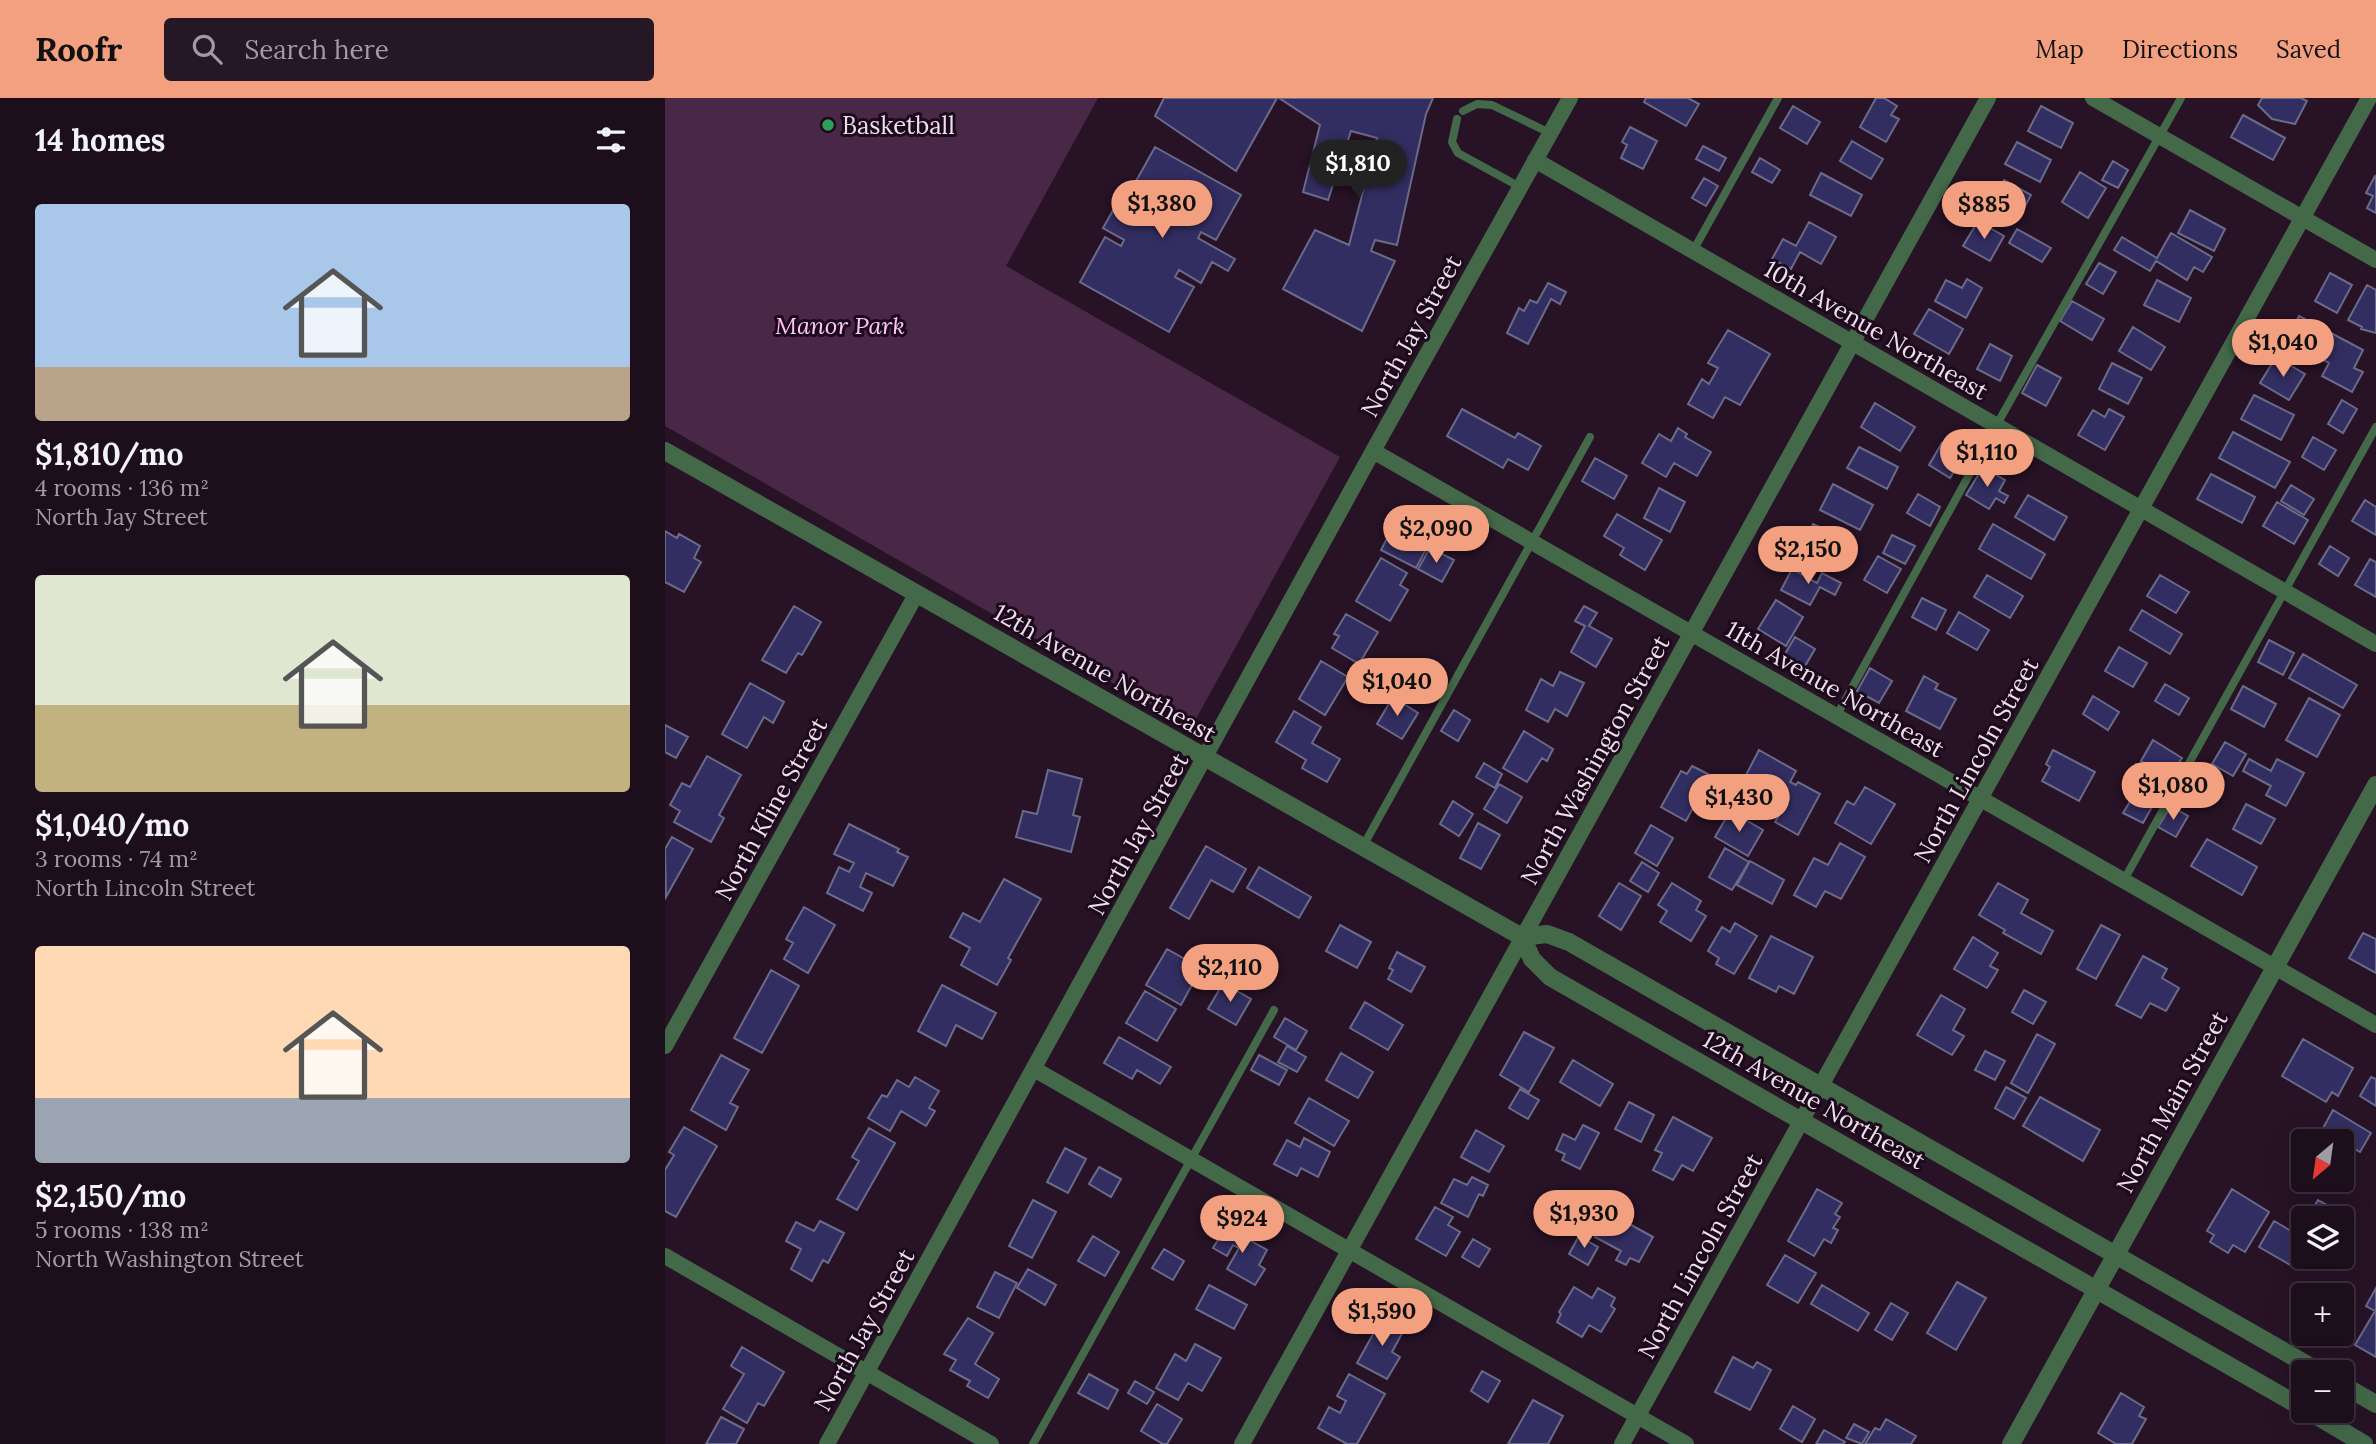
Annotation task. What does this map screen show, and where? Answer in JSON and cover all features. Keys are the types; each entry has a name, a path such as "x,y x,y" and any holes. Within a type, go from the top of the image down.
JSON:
{"street":[{"name":"North Jay Street","path":"827,1444 1570,98"},
{"name":"North Washington Street","path":"1242,1444 1988,98"},
{"path":"2093,98 2376,260"},
{"name":"North Lincoln Street","path":"1622,1444 2369,98"},
{"name":"10th Avenue Northeast","path":"1535,160 2376,644"},
{"name":"12th Avenue Northeast","path":"665,451 1522,937 1547,934 1569,942 2299,1360"},
{"name":"11th Avenue Northeast","path":"1373,451 2376,1025"},
{"name":"North Kline Street","path":"665,1046 917,593"},
{"name":"North Main Street","path":"2011,1444 2376,785"},
{"name":"12th Avenue Northeast","path":"1522,937 1531,959 1550,977 2291,1401"},
{"path":"1034,1069 1686,1444"},
{"path":"665,1256 992,1444"},
{"path":"2354,1391 2376,1404"},
{"name":"12th Avenue Northeast","path":"2329,1423 2364,1444"}],"lane":[{"path":"1693,251 1778,98"},
{"path":"1837,715 2181,98"},
{"path":"1520,187 1458,153 1452,142 1459,115 1477,104 1492,106 1550,134"},
{"path":"2124,880 2376,428"},
{"path":"1362,848 1590,438"},
{"path":"1033,1444 1274,1010"}],"green space":[{"name":"Manor Park","path":"665,98 1098,98 1006,266 1340,457 1191,728 665,426"}],"building":[{"path":"1164,98 1277,98 1236,171 1155,116"},
{"path":"1279,98 1433,98 1426,114 1397,245 1375,240 1371,251 1395,261 1362,331 1283,289 1315,230 1349,245 1377,138 1351,131 1328,200 1303,192 1320,125"},
{"path":"1646,98 1688,98 1699,104 1686,126 1644,102"},
{"path":"1876,98 1884,98 1897,106 1891,115 1899,119 1886,142 1860,127"},
{"path":"2262,98 2301,98 2307,101 2295,124 2272,119 2258,105"},
{"path":"1793,106 1820,122 1807,144 1780,128"},
{"path":"2041,106 2073,123 2061,148 2028,131"},
{"path":"2243,115 2285,138 2273,160 2231,137"},
{"path":"1630,127 1657,141 1643,169 1621,158 1627,145 1622,142"},
{"path":"1852,141 1883,159 1871,179 1840,161"},
{"path":"2017,142 2051,160 2040,182 2005,164"},
{"path":"1703,146 1726,158 1719,171 1696,159"},
{"path":"1155,147 1241,195 1216,240 1201,232 1198,238 1235,259 1228,271 1212,262 1201,283 1179,270 1175,277 1194,287 1169,332 1080,282 1105,237 1121,246 1124,240 1103,228 1121,196 1143,209 1147,202 1130,192"},
{"path":"1760,158 1780,170 1772,183 1752,172"},
{"path":"2113,161 2128,170 2118,188 2102,180"},
{"path":"2080,172 2106,188 2088,218 2062,202"},
{"path":"1821,173 1862,195 1851,216 1810,195"},
{"path":"2375,176 2376,213 2367,208 2373,196 2366,193"},
{"path":"1704,178 1718,186 1706,206 1692,198"},
{"path":"2004,180 2031,195 2020,216 1992,202"},
{"path":"2190,210 2225,229 2214,251 2178,233"},
{"path":"1978,221 2004,236 1990,261 1963,246"},
{"path":"1809,222 1836,237 1821,264 1800,252 1791,269 1772,259 1783,239 1796,246"},
{"path":"2017,229 2051,248 2042,262 2009,243"},
{"path":"2171,233 2212,257 2203,272 2194,267 2187,280 2156,261 2150,271 2114,250 2122,237 2157,258"},
{"path":"2099,263 2116,272 2103,294 2086,284"},
{"path":"2330,273 2352,285 2337,313 2315,301"},
{"path":"1967,279 1982,288 1966,318 1935,301 1946,280 1962,288"},
{"path":"2157,280 2191,298 2179,322 2144,305"},
{"path":"1548,283 1566,292 1560,304 1551,299 1528,344 1507,333 1519,308 1524,311 1530,300 1537,303"},
{"path":"2367,285 2376,290 2376,333 2361,329 2362,327 2348,320"},
{"path":"2072,301 2104,319 2092,340 2060,321"},
{"path":"1929,309 1963,329 1949,354 1914,334"},
{"path":"2299,316 2363,350 2354,368 2363,372 2352,392 2322,376 2329,363 2287,340"},
{"path":"2133,327 2165,347 2151,370 2119,351"},
{"path":"1728,330 1770,354 1740,405 1725,397 1713,418 1688,404 1702,379 1709,384 1718,368 1708,363"},
{"path":"1990,344 2012,356 2000,381 1977,369"},
{"path":"2276,357 2305,374 2289,400 2260,383"},
{"path":"2112,363 2142,378 2128,404 2099,389"},
{"path":"2037,365 2061,378 2046,406 2022,393"},
{"path":"2254,395 2294,415 2281,440 2241,419"},
{"path":"2342,400 2357,409 2343,433 2328,424"},
{"path":"1875,403 1915,427 1900,451 1861,427"},
{"path":"1462,409 1515,438 1518,433 1541,446 1528,470 1508,459 1503,468 1447,436"},
{"path":"2109,409 2124,417 2105,450 2078,435 2093,410 2105,417"},
{"path":"1678,428 1687,434 1685,437 1711,452 1697,476 1674,463 1666,477 1642,463 1659,434 1671,441"},
{"path":"2233,432 2290,462 2275,488 2219,458"},
{"path":"2313,437 2336,450 2324,470 2302,457"},
{"path":"1942,443 1963,456 1950,478 1929,465"},
{"path":"1859,447 1898,467 1887,489 1847,468"},
{"path":"1595,458 1627,476 1614,499 1582,481"},
{"path":"1983,467 2005,480 1999,491 2008,496 2004,503 1996,498 1989,509 1966,495"},
{"path":"2211,474 2255,497 2242,523 2197,499"},
{"path":"1833,484 1873,505 1860,530 1820,510"},
{"path":"2291,485 2314,499 2304,515 2281,501"},
{"path":"1659,488 1685,502 1670,532 1644,518"},
{"path":"1918,494 1940,507 1930,526 1907,513"},
{"path":"2028,495 2067,517 2054,540 2015,517"},
{"path":"2365,500 2376,507 2376,535 2352,521"},
{"path":"2277,502 2308,520 2294,544 2263,526"},
{"path":"1617,514 1662,540 1645,570 1620,555 1624,548 1604,536"},
{"path":"1395,523 1407,530 1409,526 1432,538 1416,568 1381,550"},
{"path":"1813,524 1834,534 1823,554 1803,544"},
{"path":"1993,524 2045,554 2031,579 1979,549"},
{"path":"665,531 677,538 679,534 700,546 694,558 701,562 684,592 665,582"},
{"path":"1892,535 1915,546 1905,564 1883,553"},
{"path":"2330,546 2349,558 2338,576 2319,564"},
{"path":"1430,548 1454,560 1442,582 1418,569"},
{"path":"1878,556 1901,569 1887,593 1864,580"},
{"path":"1381,558 1407,573 1400,585 1408,590 1390,621 1356,601"},
{"path":"2370,559 2376,562 2376,597 2355,585"},
{"path":"1792,569 1817,583 1822,573 1841,583 1835,595 1820,587 1810,605 1781,590"},
{"path":"1987,575 2023,596 2010,618 1974,597"},
{"path":"2160,575 2189,592 2176,613 2147,596"},
{"path":"1922,598 1946,610 1936,630 1912,617"},
{"path":"1776,600 1803,617 1786,646 1758,629"},
{"path":"794,606 821,622 802,655 798,653 786,673 762,660"},
{"path":"1584,606 1597,613 1589,626 1612,639 1596,667 1571,652 1585,626 1575,621"},
{"path":"2142,610 2182,634 2170,654 2130,630"},
{"path":"1959,612 1989,630 1977,650 1947,633"},
{"path":"1346,614 1378,632 1359,664 1332,648 1339,636 1334,634"},
{"path":"1795,637 1815,649 1805,666 1785,654"},
{"path":"2269,640 2294,653 2283,675 2258,662"},
{"path":"2119,647 2147,663 2133,687 2105,671"},
{"path":"2303,654 2357,685 2343,708 2289,678"},
{"path":"1321,661 1348,677 1325,715 1299,699"},
{"path":"1870,668 1892,681 1879,703 1857,691"},
{"path":"1560,672 1584,683 1567,716 1555,709 1548,722 1526,710 1541,679 1553,686"},
{"path":"1924,676 1938,684 1935,689 1956,699 1940,729 1906,711"},
{"path":"750,683 784,702 773,723 764,717 747,748 722,734"},
{"path":"2165,684 2189,698 2179,715 2155,701"},
{"path":"2243,686 2276,704 2264,727 2231,709"},
{"path":"2093,696 2119,712 2108,730 2083,714"},
{"path":"1393,697 1418,713 1402,739 1377,724"},
{"path":"2309,698 2340,715 2317,757 2286,740"},
{"path":"1454,710 1470,720 1458,741 1441,731"},
{"path":"1294,711 1321,727 1312,743 1340,759 1327,782 1302,768 1306,760 1276,742"},
{"path":"665,725 688,737 676,758 665,752"},
{"path":"1524,731 1553,749 1547,761 1542,758 1527,782 1503,768"},
{"path":"2153,740 2182,758 2169,779 2141,761"},
{"path":"2225,742 2246,754 2233,776 2212,764"},
{"path":"1759,750 1796,771 1790,782 1796,785 1798,782 1820,794 1798,835 1775,822 1789,799 1746,775"},
{"path":"2053,750 2095,772 2079,801 2042,781 2050,767 2046,764"},
{"path":"707,756 741,775 719,815 724,818 711,842 674,822 680,811 670,805 682,783 690,787"},
{"path":"2249,759 2271,771 2277,759 2304,773 2286,806 2266,795 2271,786 2243,771"},
{"path":"1484,763 1502,774 1495,788 1476,777"},
{"path":"2136,764 2166,782 2143,823 2123,813 2134,795 2123,788"},
{"path":"1692,766 1708,774 1699,791 1710,797 1703,808 1695,804 1686,821 1661,807 1681,771 1687,774"},
{"path":"1048,770 1082,779 1073,815 1080,817 1071,852 1016,837 1023,811 1037,814"},
{"path":"1499,784 1522,797 1507,823 1484,809"},
{"path":"1865,787 1895,804 1871,844 1835,823 1847,801 1854,805"},
{"path":"1453,801 1473,814 1459,836 1440,824"},
{"path":"2246,804 2275,819 2261,844 2233,829"},
{"path":"2171,806 2188,816 2176,837 2158,827"},
{"path":"1730,811 1763,830 1748,856 1715,837"},
{"path":"1478,823 1500,835 1481,869 1460,858"},
{"path":"849,824 899,849 897,852 908,857 893,886 866,873 860,887 872,893 863,911 827,893 839,867 849,872 854,863 834,854"},
{"path":"1651,825 1673,838 1657,866 1635,853"},
{"path":"672,837 693,849 666,897 665,849"},
{"path":"2207,839 2257,867 2242,895 2191,866"},
{"path":"1840,843 1865,857 1841,899 1825,891 1816,907 1794,895 1814,858 1828,865"},
{"path":"1206,846 1246,869 1233,892 1211,880 1189,919 1170,908"},
{"path":"1725,848 1749,862 1732,890 1709,877"},
{"path":"1750,861 1784,880 1772,904 1737,885"},
{"path":"1642,862 1659,873 1648,892 1630,881"},
{"path":"1259,867 1311,897 1299,918 1247,888"},
{"path":"1004,879 1041,899 1008,958 1011,960 997,985 961,965 970,948 950,937 963,913 980,922"},
{"path":"1619,883 1641,896 1621,930 1599,916"},
{"path":"1672,883 1701,901 1696,910 1706,916 1691,941 1660,922 1667,911 1658,905"},
{"path":"1998,883 2028,900 2021,913 2053,931 2041,954 2003,933 2005,930 1979,915"},
{"path":"804,907 835,925 808,973 784,959 793,943 786,939"},
{"path":"1735,923 1757,936 1734,974 1716,964 1719,958 1708,951 1722,927 1730,932"},
{"path":"1340,925 1371,942 1357,968 1326,951"},
{"path":"2101,925 2120,935 2096,979 2077,969"},
{"path":"2363,933 2376,939 2376,973 2349,958"},
{"path":"1771,936 1813,957 1794,994 1779,986 1776,992 1749,978"},
{"path":"1973,937 1998,953 1990,966 1998,970 1987,988 1954,969"},
{"path":"1167,949 1206,971 1198,985 1193,983 1181,1005 1146,985"},
{"path":"1397,952 1425,967 1411,992 1388,979 1393,970 1389,968"},
{"path":"2143,956 2167,969 2162,978 2179,988 2166,1011 2150,1003 2141,1018 2116,1005"},
{"path":"771,970 799,986 762,1053 734,1038"},
{"path":"1223,983 1251,999 1236,1025 1208,1009"},
{"path":"942,985 996,1013 982,1039 956,1025 946,1046 918,1031"},
{"path":"2024,990 2046,1002 2033,1024 2012,1012"},
{"path":"1145,991 1176,1009 1157,1041 1126,1023"},
{"path":"1941,995 1965,1009 1953,1030 1964,1036 1952,1055 1917,1035"},
{"path":"1365,1002 1403,1025 1388,1050 1350,1028"},
{"path":"1285,1018 1307,1031 1296,1050 1274,1037"},
{"path":"1524,1032 1554,1048 1529,1092 1500,1075"},
{"path":"2037,1034 2055,1044 2028,1093 2011,1083"},
{"path":"1119,1037 1171,1067 1160,1084 1137,1070 1132,1079 1104,1063"},
{"path":"2303,1039 2353,1068 2338,1096 2332,1092 2326,1102 2282,1076"},
{"path":"1287,1046 1306,1057 1297,1072 1278,1062"},
{"path":"1985,1051 2005,1061 1995,1080 1975,1070"},
{"path":"1341,1053 1373,1072 1358,1098 1326,1080"},
{"path":"721,1055 749,1070 730,1103 738,1107 726,1130 691,1110"},
{"path":"1259,1055 1287,1070 1279,1085 1251,1070"},
{"path":"1573,1060 1613,1084 1600,1106 1560,1082"},
{"path":"915,1077 939,1091 929,1108 935,1111 926,1126 901,1111 890,1131 868,1118 882,1095 887,1097 897,1080 909,1087"},
{"path":"2371,1077 2376,1079 2376,1106 2360,1096"},
{"path":"2006,1087 2026,1098 2014,1119 1995,1108"},
{"path":"1520,1089 1539,1100 1528,1119 1509,1108"},
{"path":"2040,1097 2100,1130 2083,1161 2023,1126"},
{"path":"1309,1098 1349,1121 1334,1146 1295,1123"},
{"path":"1629,1102 1654,1115 1641,1142 1615,1129"},
{"path":"2333,1110 2371,1133 2360,1152 2354,1149 2354,1129 2323,1129"},
{"path":"1673,1117 1712,1138 1693,1171 1682,1165 1673,1180 1653,1170 1662,1153 1655,1150"},
{"path":"1583,1125 1599,1133 1580,1169 1562,1160 1565,1154 1556,1150 1563,1134 1575,1140"},
{"path":"684,1127 717,1146 676,1217 665,1211 665,1170 674,1155 669,1152"},
{"path":"869,1128 895,1143 857,1210 837,1199 859,1161 852,1157"},
{"path":"1476,1130 1504,1146 1489,1172 1461,1157"},
{"path":"1304,1138 1330,1152 1318,1177 1301,1168 1297,1176 1274,1164 1287,1140 1300,1147"},
{"path":"1065,1148 1086,1159 1068,1193 1047,1182"},
{"path":"1099,1167 1121,1179 1111,1197 1089,1184"},
{"path":"1472,1177 1488,1185 1483,1196 1479,1194 1468,1217 1441,1203 1454,1179 1467,1185"},
{"path":"1817,1189 1842,1203 1835,1214 1840,1217 1833,1228 1838,1230 1831,1243 1824,1239 1814,1256 1788,1241"},
{"path":"2232,1189 2269,1212 2245,1252 2233,1245 2228,1253 2210,1242 2214,1235 2207,1231"},
{"path":"1033,1200 1056,1212 1032,1258 1009,1246"},
{"path":"2318,1200 2329,1206 2314,1206"},
{"path":"1435,1207 1453,1217 1448,1225 1460,1232 1446,1256 1416,1239"},
{"path":"1604,1210 1653,1237 1639,1262 1630,1258 1626,1265 1616,1260 1621,1251 1595,1237 1605,1220 1600,1218"},
{"path":"820,1221 844,1233 828,1263 823,1260 812,1281 791,1269 801,1249 786,1241 796,1222 814,1231"},
{"path":"2274,1221 2291,1231 2291,1265 2259,1247"},
{"path":"1226,1227 1267,1250 1259,1265 1265,1269 1255,1285 1227,1269 1239,1248 1233,1245 1227,1256 1213,1248"},
{"path":"1093,1236 1119,1252 1105,1276 1078,1261"},
{"path":"1579,1236 1598,1247 1588,1265 1569,1254"},
{"path":"1473,1239 1490,1249 1479,1267 1462,1257"},
{"path":"1164,1249 1184,1261 1173,1280 1152,1268"},
{"path":"1785,1255 1816,1273 1798,1303 1767,1285"},
{"path":"1028,1269 1056,1285 1045,1305 1017,1288"},
{"path":"995,1272 1017,1283 999,1318 977,1307"},
{"path":"1957,1282 1986,1298 1956,1350 1927,1333"},
{"path":"1209,1285 1247,1305 1234,1329 1196,1309"},
{"path":"1822,1285 1869,1313 1858,1331 1811,1304"},
{"path":"1574,1287 1592,1298 1598,1288 1615,1298 1611,1306 1615,1309 1601,1332 1589,1325 1582,1337 1557,1322 1561,1314 1559,1312"},
{"path":"2376,1288 2376,1357 2355,1345 2375,1311 2366,1306"},
{"path":"1891,1303 1908,1313 1892,1340 1875,1330"},
{"path":"1383,1316 1405,1328 1392,1352 1400,1357 1387,1379 1357,1363"},
{"path":"968,1318 993,1333 975,1364 999,1379 988,1398 967,1386 970,1381 950,1370 956,1360 944,1354"},
{"path":"1195,1344 1221,1358 1202,1391 1188,1383 1178,1400 1156,1388 1175,1354 1186,1361"},
{"path":"742,1347 784,1372 764,1406 758,1403 747,1423 723,1409 744,1374 731,1366"},
{"path":"1733,1357 1753,1368 1757,1362 1771,1370 1750,1410 1715,1392"},
{"path":"1482,1371 1500,1381 1488,1402 1471,1391"},
{"path":"1089,1374 1118,1390 1108,1409 1078,1393"},
{"path":"1349,1374 1385,1394 1357,1444 1347,1444 1318,1428 1329,1407 1340,1413 1346,1401 1337,1396"},
{"path":"1135,1381 1154,1392 1147,1404 1128,1393"},
{"path":"2121,1393 2144,1407 2139,1416 2146,1419 2132,1444 2116,1444 2098,1433"},
{"path":"1533,1400 1563,1416 1548,1444 1508,1444"},
{"path":"1157,1404 1182,1419 1167,1444 1141,1431"},
{"path":"1793,1406 1815,1419 1802,1442 1780,1429"},
{"path":"721,1417 744,1429 736,1444 706,1444"},
{"path":"1886,1419 1916,1436 1911,1444 1865,1444 1875,1428 1880,1430"},
{"path":"1854,1424 1869,1432 1862,1444 1846,1438"},
{"path":"1824,1430 1845,1442 1816,1444"}],"place":[{"name":"Basketball","path":"828,125"}]}
